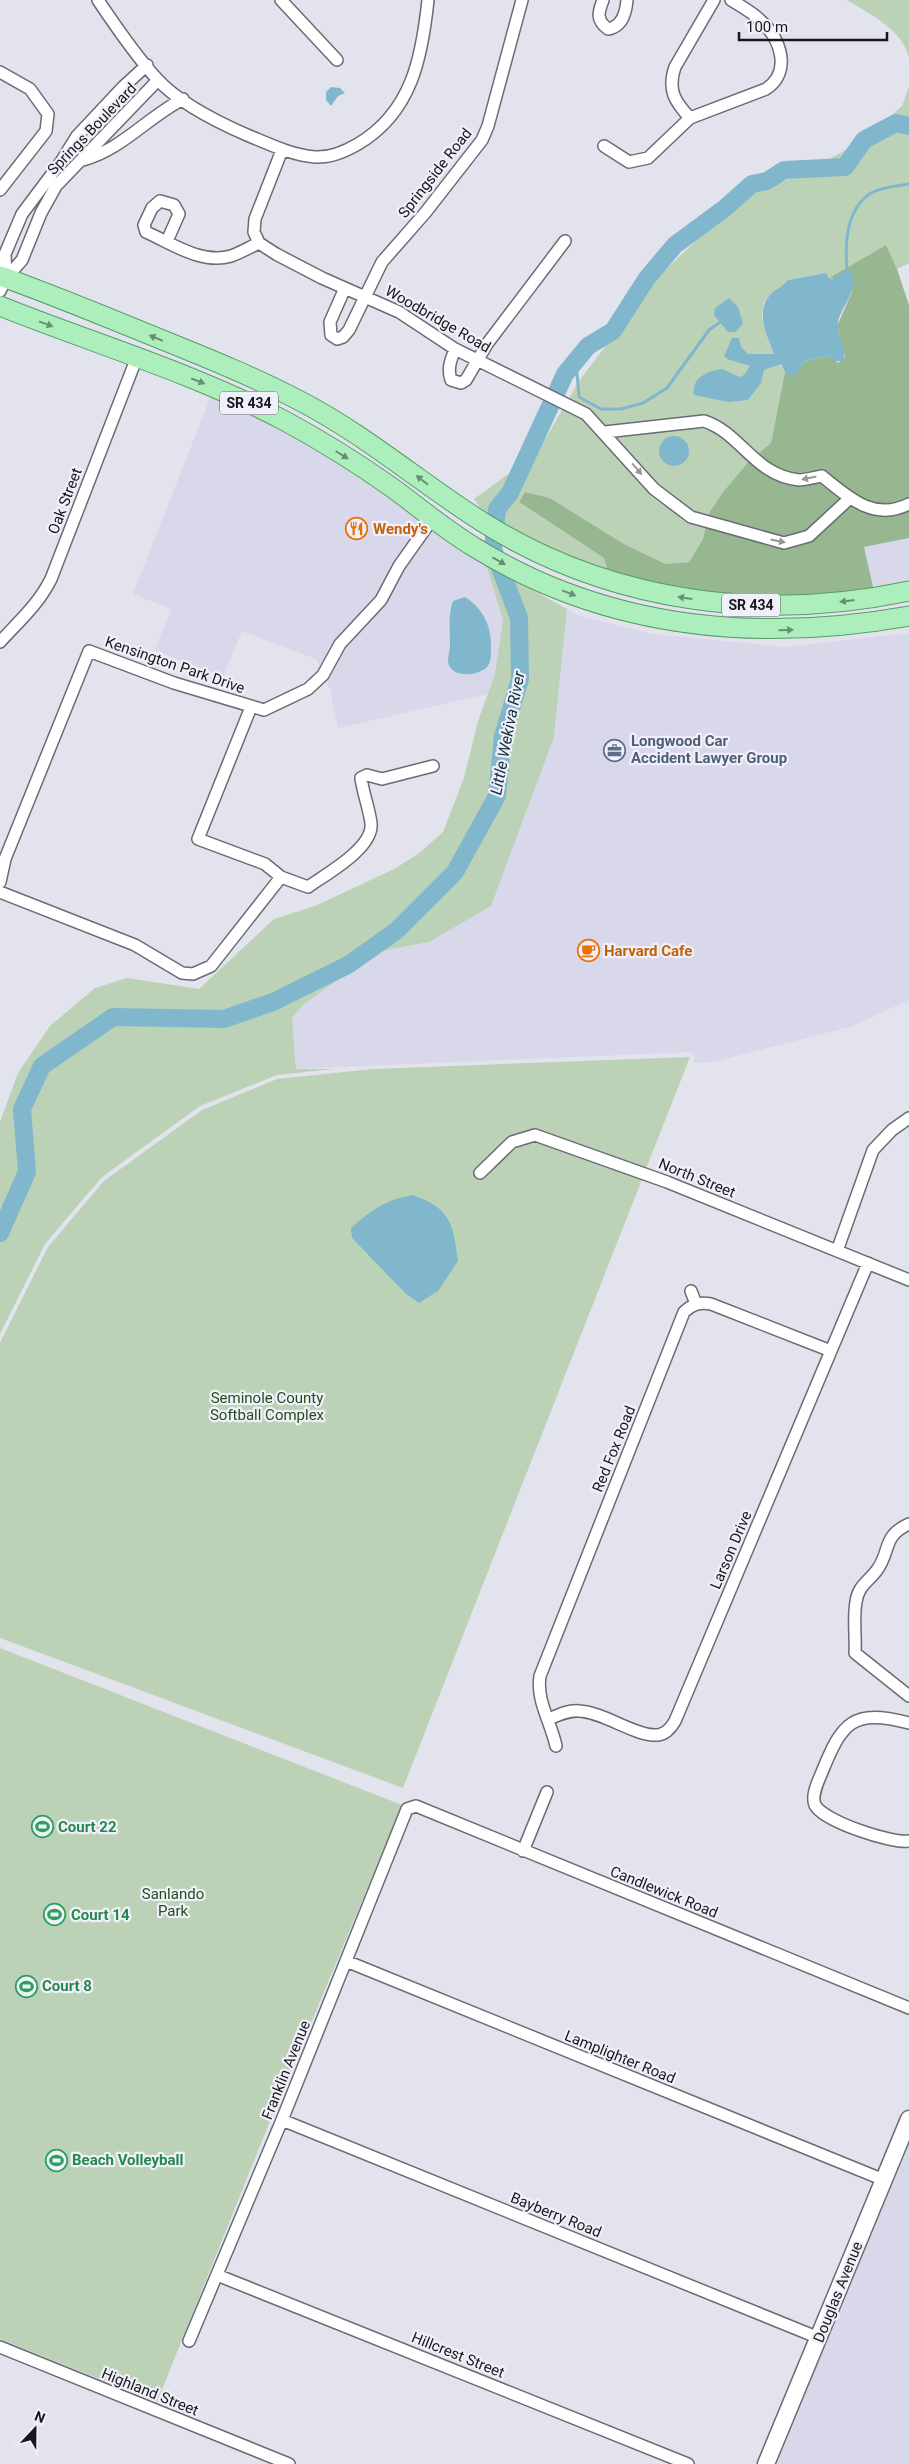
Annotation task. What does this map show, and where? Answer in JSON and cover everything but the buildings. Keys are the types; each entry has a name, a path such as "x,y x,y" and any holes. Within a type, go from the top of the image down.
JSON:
{"main road":[{"name":"SR 434","path":"2,282 220,363 303,402 402,464 513,545 558,573 592,585 608,581 673,597 740,605 815,604 909,591"},
{"name":"SR 434","path":"0,306 203,383 285,421 362,467 474,547 524,575 587,600 626,612 695,626 738,629 818,628 909,616"},
{"path":"433,518 449,517 467,527 513,545"},
{"name":"Douglas Avenue","path":"766,2464 909,2119"}],"street":[{"name":"Springs Boulevard","path":"98,0 158,80 183,100 228,126 282,150 316,157 333,155 349,150 371,136 389,118 404,97 423,48 428,0"},
{"path":"281,0 338,60"},
{"name":"Springside Road","path":"345,288 330,322 331,335 338,339 343,337 349,330 382,262 425,213 482,140 488,126 522,0"},
{"path":"603,0 597,14 600,23 608,29 619,23 626,8 627,0"},
{"path":"690,118 675,99 671,79 714,0"},
{"path":"604,146 629,162 638,162 648,158 690,118 766,89 774,84 780,76 781,56 770,32 760,20 731,0"},
{"path":"2,282 5,254 22,214 61,162 77,136 123,86 147,66"},
{"path":"0,72 30,88 48,114 46,131 0,190"},
{"name":"Springs Boulevard","path":"2,282 22,260 41,213 56,186 158,80"},
{"path":"83,160 98,156 116,146 183,100"},
{"path":"167,241 196,255 214,258 230,257 259,243 254,232 255,219 282,150"},
{"path":"455,349 448,372 451,380 461,383 466,380 486,344 565,241"},
{"name":"Woodbridge Road","path":"259,243 276,254 399,312 455,349 566,402 586,414 605,432 654,489 691,517 784,543 810,536 850,498"},
{"name":"Oak Street","path":"0,642 42,597 51,579 137,357"},
{"path":"605,432 704,421 716,425 756,463 774,472 800,480 822,476 850,498 870,509 900,508 909,504"},
{"name":"Kensington Park Drive","path":"0,882 5,859 89,651 174,683 264,710 308,689 322,675 340,644 381,600 399,566 433,518"},
{"path":"738,629 740,605"},
{"name":"Kensington Park Drive","path":"251,707 198,839 265,864 281,877"},
{"path":"0,892 135,945 182,972 193,974 210,966 281,877 308,887 362,848 371,825 363,793 362,778 367,775 382,779 433,766"},
{"path":"837,1250 873,1150 892,1130 909,1118"},
{"name":"North Street","path":"480,1172 512,1142 535,1135 667,1182 909,1280"},
{"name":"Larson Drive","path":"549,1719 577,1710 594,1713 647,1734 658,1735 669,1731 679,1712 868,1263"},
{"path":"691,1291 696,1304 711,1304 831,1351"},
{"name":"Red Fox Road","path":"556,1746 549,1719 540,1700 538,1688 540,1676 684,1312 696,1304"},
{"path":"909,1524 897,1530 889,1540 877,1570 860,1586 855,1603 855,1653 909,1696"},
{"path":"909,1723 887,1717 863,1718 846,1726 835,1740 814,1796 816,1806 825,1814 863,1832 900,1842 909,1841"},
{"path":"523,1851 547,1792"},
{"name":"Candlewick Road","path":"407,1809 416,1806 909,2008"},
{"name":"Franklin Avenue","path":"189,2341 282,2120 407,1809"},
{"name":"Lamplighter Road","path":"346,1961 884,2180"},
{"name":"Bayberry Road","path":"282,2120 819,2338"},
{"name":"Hillcrest Street","path":"217,2275 688,2464"},
{"name":"Highland Street","path":"0,2347 289,2464"}],"shaded area":[{"path":"212,393 283,426 424,522 394,563 377,597 337,641 321,669 316,659 242,631 223,677 155,650 171,609 133,594"},
{"path":"432,528 486,564 503,620 495,674 488,694 338,728 330,689 326,679 344,647 385,603 403,569","holes":["450,643 486,668 479,672 463,675 448,663"]},
{"path":"909,538 909,585 874,591 864,547"},
{"path":"567,609 580,616 653,634 786,647 909,633 909,1000 853,1026 714,1062 693,1063 695,1057 691,1052 296,1069 292,1018 303,1005 376,952 429,942 554,737"},
{"path":"909,2137 909,2464 771,2464"}],"green space":[{"path":"847,0 909,0 909,58 900,39 893,31 875,17"},
{"path":"909,87 909,263 897,269 886,245 829,278 826,273 788,280 782,288 772,293 764,303 762,318 774,353 785,372 771,443 750,460 723,492 709,513 703,539 689,562 665,565 624,544 550,498 525,492 519,502 604,558 609,576 540,546 487,518 474,499 537,453 579,381 660,275 743,196 800,175 864,140 902,106"},
{"path":"886,245 897,269 909,305 909,538 864,547 874,591 741,599 609,576 604,558 519,502 525,492 550,498 624,544 665,564 689,562 703,539 709,513 723,492 750,460 771,443 785,372 794,375 805,361 828,356 838,363 845,357 837,326 852,292 851,272 844,272 835,278 829,278"},
{"path":"486,564 567,609 554,737 491,906 429,942 376,952 303,1005 292,1018 296,1069 334,1069 277,1075 200,1106 102,1177 45,1244 0,1334 0,1122 18,1073 50,1026 95,988 127,978 199,989 274,919 315,906 394,869 418,854 443,832 464,778 478,721 495,674 503,620"},
{"name":"Seminole County Softball Complex","path":"690,1057 403,1788 0,1638 0,1343 48,1247 104,1181 202,1110 277,1079 372,1069"},
{"name":"Sanlando Park","path":"0,1648 402,1805 268,2126 157,2402 0,2339"}],"water":[{"path":"331,87 340,88 345,93 338,96 331,106 326,100 326,92"},
{"path":"844,272 851,272 853,285 852,292 838,322 844,352 843,360 835,362 828,356 805,361 796,374 792,376 786,374 781,364 764,370 761,383 748,400 729,402 694,395 695,384 701,376 722,369 739,377 744,375 750,366 727,359 724,356 732,338 739,338 741,347 748,354 774,354 763,317 763,309 772,293 788,280 826,273 832,279"},
{"path":"729,298 738,307 743,323 736,332 728,332 714,315 715,308"},
{"path":"674,436 684,441 689,451 684,461 674,466 664,461 659,451 664,441"},
{"path":"465,597 482,613 488,626 491,641 491,656 487,667 471,674 454,671 448,662 451,606 453,601"},
{"path":"413,1195 435,1206 448,1219 452,1227 458,1261 438,1291 419,1303 405,1293 352,1238 351,1228 380,1206"}],"waterway":[{"name":"Little Wekiva River","path":"0,1233 27,1172 22,1109 42,1066 113,1017 224,1019 273,1002 348,965 396,931 455,872 497,796 503,736 520,679 519,618 493,549 497,509 510,493 565,374 588,346 613,331 647,278 675,245 725,208 752,184 767,181 784,170 845,167 864,140 896,123 909,126"},
{"path":"847,272 846,251 851,218 862,200 875,191 909,184"},
{"path":"576,361 579,397 601,409 621,409 643,403 667,388 709,330 723,320"}],"place":[{"name":"Wendy's","path":"357,529"},
{"name":"Longwood Car Accident Lawyer Group","path":"615,750"},
{"name":"Harvard Cafe","path":"588,951"},
{"name":"Court 22","path":"42,1827"},
{"name":"Court 14","path":"55,1915"},
{"name":"Court 8","path":"26,1986"},
{"name":"Beach Volleyball","path":"56,2160"}]}
